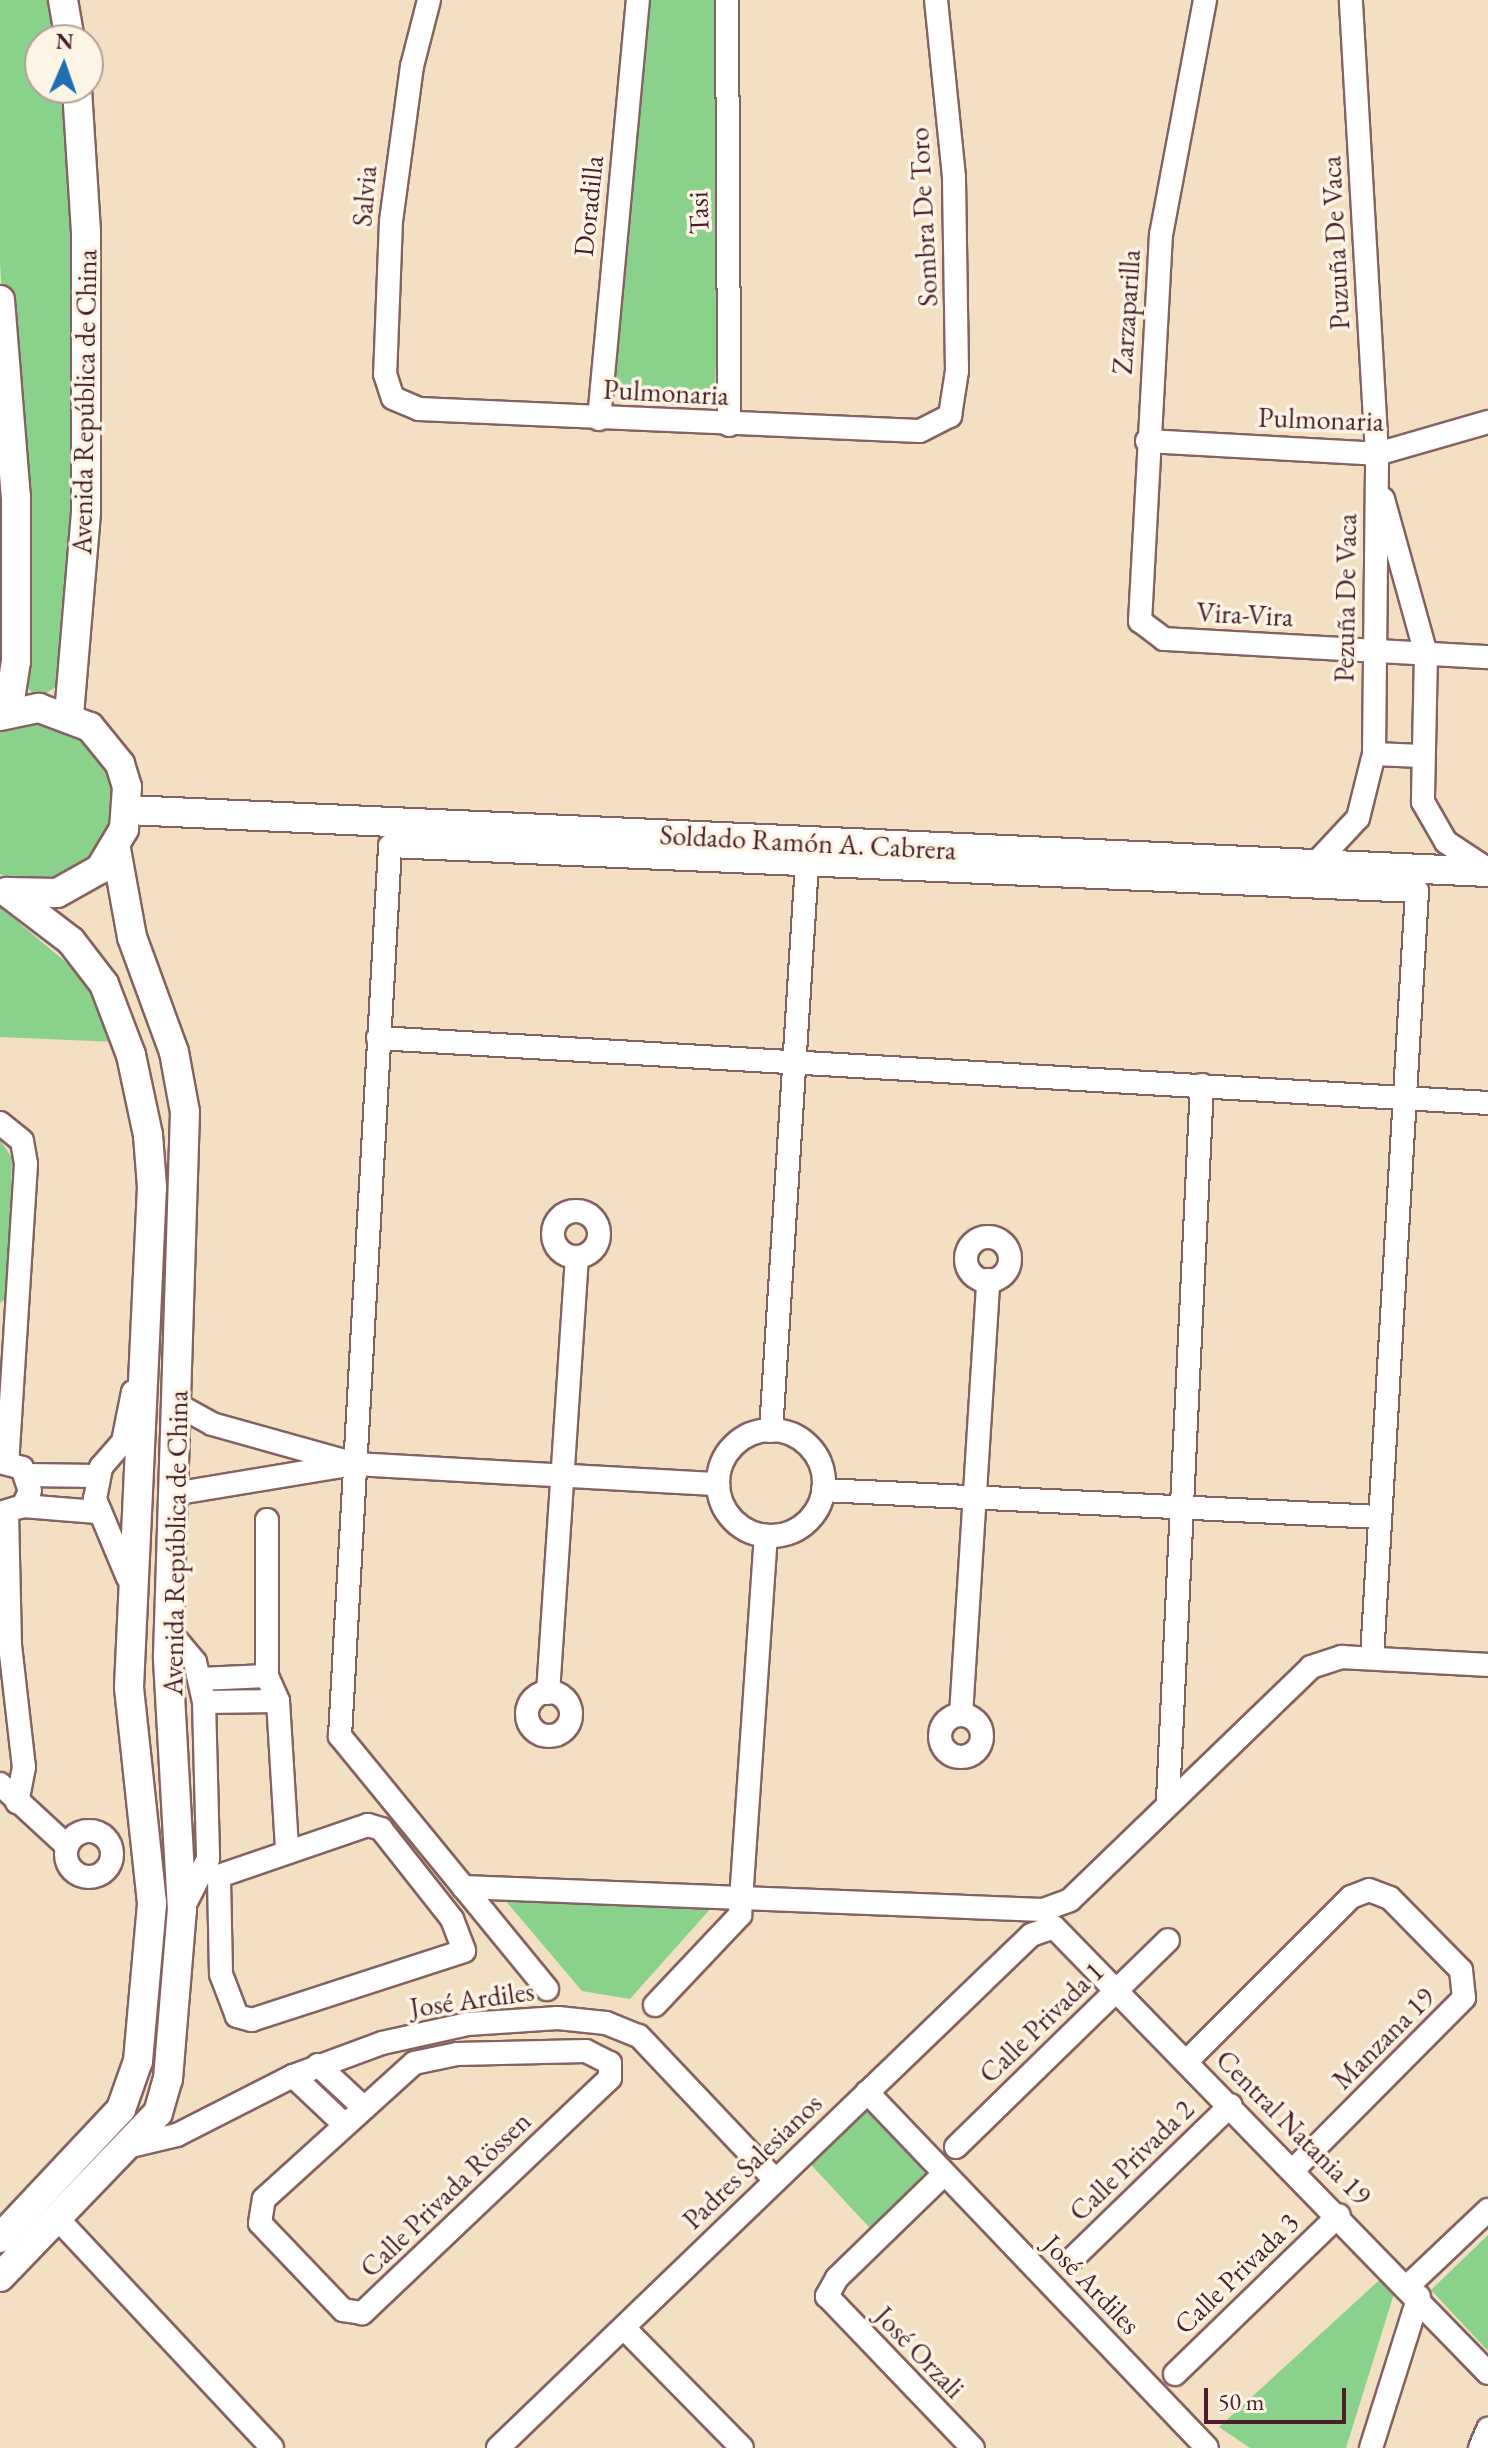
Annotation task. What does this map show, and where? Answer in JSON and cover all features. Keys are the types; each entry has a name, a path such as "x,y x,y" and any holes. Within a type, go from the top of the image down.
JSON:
{"main road":[{"path":"63,0 67,24"},
{"name":"Avenida República de China","path":"69,715 86,512 86,232 78,104"},
{"path":"0,300 16,497 16,661 4,714 69,715 107,743 127,787 128,810 116,849 80,884 32,896 4,890"},
{"name":"Soldado Ramón A. Cabrera","path":"128,810 1488,871"},
{"name":"Avenida República de China","path":"0,2277 135,2145 158,2113 168,2079 182,1910 169,1631 185,1112 174,1052 132,937 116,849"},
{"name":"Avenida República de China","path":"0,2238 109,2128 138,2061 152,1903 130,1727 132,1594 151,1169 121,1022 88,959 4,890"}],"street":[{"name":"Salvia","path":"393,398 385,374 391,221 412,66 429,0"},
{"name":"Doradilla","path":"599,419 638,0"},
{"name":"Tasi","path":"727,0 729,425"},
{"name":"Sombra De Toro","path":"936,0 954,177 958,328 955,400 939,428"},
{"name":"Zarzaparilla","path":"1145,630 1138,609 1164,207 1205,0"},
{"name":"Puzuña De Vaca","path":"1351,0 1378,482"},
{"name":"Pulmonaria","path":"393,398 419,409 599,419 729,425 939,428"},
{"name":"Pulmonaria","path":"1147,441 1377,454 1488,422"},
{"name":"Pezuña De Vaca","path":"1374,754 1370,651 1378,482"},
{"name":"Pezuña De Vaca","path":"1378,482 1426,654 1422,756"},
{"name":"Vira-Vira","path":"1145,630 1164,639 1488,657"},
{"path":"1314,865 1358,818 1374,754 1422,756 1430,819 1461,856 1488,871"},
{"path":"547,1989 340,1736 390,846 1417,891 1372,1658"},
{"path":"771,1431 807,864"},
{"path":"378,1038 794,1058 1488,1103"},
{"path":"1168,1800 1179,1507 1202,1085"},
{"path":"0,1123 25,1149 16,1331 4,1462 27,1475 98,1476"},
{"path":"548,1693 577,1257"},
{"path":"961,1715 988,1280"},
{"path":"0,1315 16,1331"},
{"path":"132,1594 119,1543 97,1512 98,1476 123,1442 146,1328"},
{"path":"178,1405 212,1424 355,1464 718,1484"},
{"path":"771,1431 813,1451 823,1490 803,1526 766,1536 728,1514 718,1484 740,1441 771,1431"},
{"path":"173,1494 355,1464"},
{"path":"17,1802 24,1767 6,1686 10,1511 27,1475"},
{"path":"823,1490 1380,1517"},
{"path":"10,1511 97,1512"},
{"path":"267,1520 267,1676 278,1701 287,1850"},
{"path":"655,2005 733,1924 743,1898 766,1536"},
{"path":"169,1631 200,1679 204,1702 208,1859 182,1910"},
{"path":"463,1887 1043,1910 1070,1900 1168,1800 1311,1667 1372,1658 1488,1665"},
{"path":"200,1679 267,1676"},
{"path":"204,1702 278,1701"},
{"path":"0,1784 67,1846"},
{"path":"376,1826 452,1919 464,1951 252,2020 237,2016 221,1974 216,1885 229,1869 287,1850 376,1826"},
{"name":"Manzana 19","path":"1186,2062 1351,1897 1369,1890 1390,1898 1461,1970 1464,1998 1294,2169"},
{"name":"Central Natania 19","path":"1054,1927 1119,1989 1186,2062 1414,2290 1488,2373"},
{"name":"Padres Salesianos","path":"498,2448 774,2179 1031,1935 1054,1927"},
{"name":"Calle Privada 1","path":"956,2147 1168,1940"},
{"name":"José Ardiles","path":"135,2145 177,2135 318,2065 468,2024 606,2023 654,2049 774,2179"},
{"name":"Calle Privada Rössen","path":"586,2051 612,2069 371,2308 352,2314 257,2216 264,2199 363,2107 414,2063 457,2054 586,2051"},
{"path":"318,2065 363,2107"},
{"path":"293,2076 345,2125"},
{"name":"José Ardiles","path":"867,2092 1207,2448"},
{"name":"Calle Privada 2","path":"1072,2259 1231,2105"},
{"name":"José Orzali","path":"944,2174 827,2296 973,2448"},
{"path":"1371,2448 1414,2290 1488,2210"},
{"name":"Calle Privada 3","path":"1175,2374 1339,2215"},
{"path":"58,2219 272,2448"},
{"path":"624,2328 742,2448"},
{"path":"1480,2448 1488,2429"}],"green space":[{"path":"0,0 49,0 53,24 24,24 24,104 65,104 74,173 78,404 56,687 38,698 23,684 0,262"},
{"path":"648,0 715,0 719,291 715,389 704,407 626,402 614,392"},
{"path":"45,716 116,760 113,845 59,882 15,880 0,874 0,727"},
{"path":"0,907 80,974 116,1042 0,1037"},
{"path":"0,1140 12,1158 8,1297 0,1303"},
{"path":"505,1900 712,1907 630,1999 582,1991"},
{"path":"866,2105 931,2174 872,2230 807,2160"},
{"path":"1488,2235 1488,2351 1431,2290"},
{"path":"1386,2274 1397,2284 1346,2448 1250,2448 1219,2427"}]}
